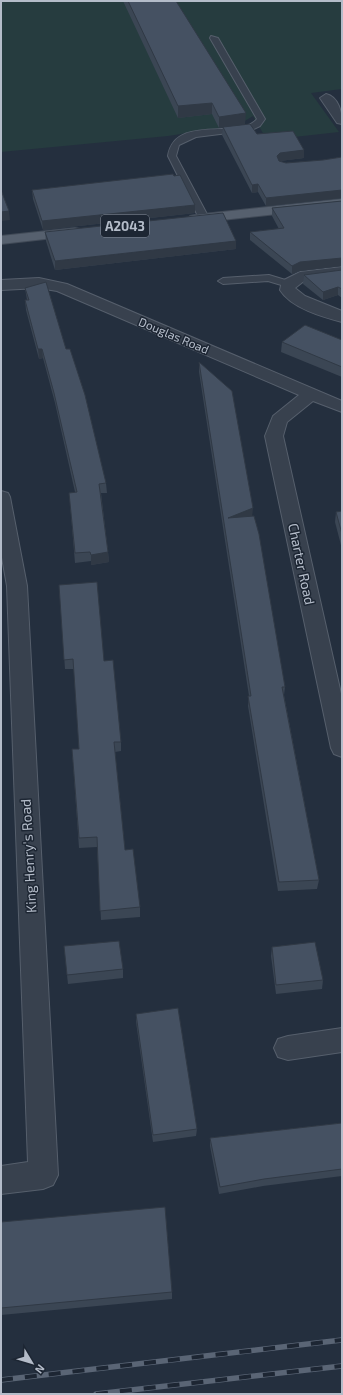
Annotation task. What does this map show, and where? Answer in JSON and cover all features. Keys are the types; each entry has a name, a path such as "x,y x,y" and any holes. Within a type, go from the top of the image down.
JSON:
{"main road":[{"path":"181,220 342,203"},
{"name":"A2043","path":"1,240 90,230"}],"street":[{"path":"326,98 342,120"},
{"path":"342,272 300,277 288,284 287,289 290,294 342,317"},
{"name":"Douglas Road","path":"1,285 39,283 61,287 342,407"},
{"name":"Charter Road","path":"311,394 279,420 274,436 341,741"},
{"name":"King Henry's Road","path":"1,496 9,592 42,1174 1,1180"},
{"path":"288,1048 342,1040"}],"lane":[{"path":"204,218 172,156 173,148 180,140 192,135 249,128 257,124 261,119 214,38"},
{"path":"222,282 269,278 288,284"}],"green space":[{"path":"1,1 342,1 342,89 311,93 339,132 267,140 253,116 238,125 168,136 1,152"}],"building":[{"path":"128,1 176,1 246,113 219,117 212,103 178,106"},
{"path":"250,124 257,134 293,131 304,150 280,153 277,156 279,161 286,163 342,157 342,190 266,198 258,184 252,185 223,127"},
{"path":"173,174 174,176 180,175 195,205 42,221 32,190"},
{"path":"1,190 9,211 1,212"},
{"path":"342,201 342,258 300,262 292,266 250,232 284,228 272,208"},
{"path":"223,213 236,241 55,261 45,232"},
{"path":"342,270 342,289 338,287 323,292 304,275"},
{"path":"46,282 66,349 70,349 85,395 106,483 99,484 108,552 91,555 90,552 75,553 69,493 77,492 54,393 42,349 38,349 25,300 29,300 25,288"},
{"path":"305,325 342,340 342,367 282,342"},
{"path":"199,362 232,391 253,508 228,518 254,516 259,534 285,687 282,687 319,880 279,882 248,696 251,696"},
{"path":"342,511 342,534 336,512"},
{"path":"97,582 104,661 113,660 121,742 114,742 125,850 133,849 140,907 100,911 97,837 79,838 72,749 79,749 73,659 64,660 59,585"},
{"path":"119,941 123,969 67,975 64,946"},
{"path":"315,942 323,980 276,985 272,947"},
{"path":"178,1008 197,1129 153,1135 136,1014"},
{"path":"342,1123 342,1169 264,1179 220,1187 210,1138"},
{"path":"165,1207 172,1292 1,1308 1,1222"}],"railway":[{"path":"1,1380 342,1340"},
{"path":"96,1394 342,1366"}]}
